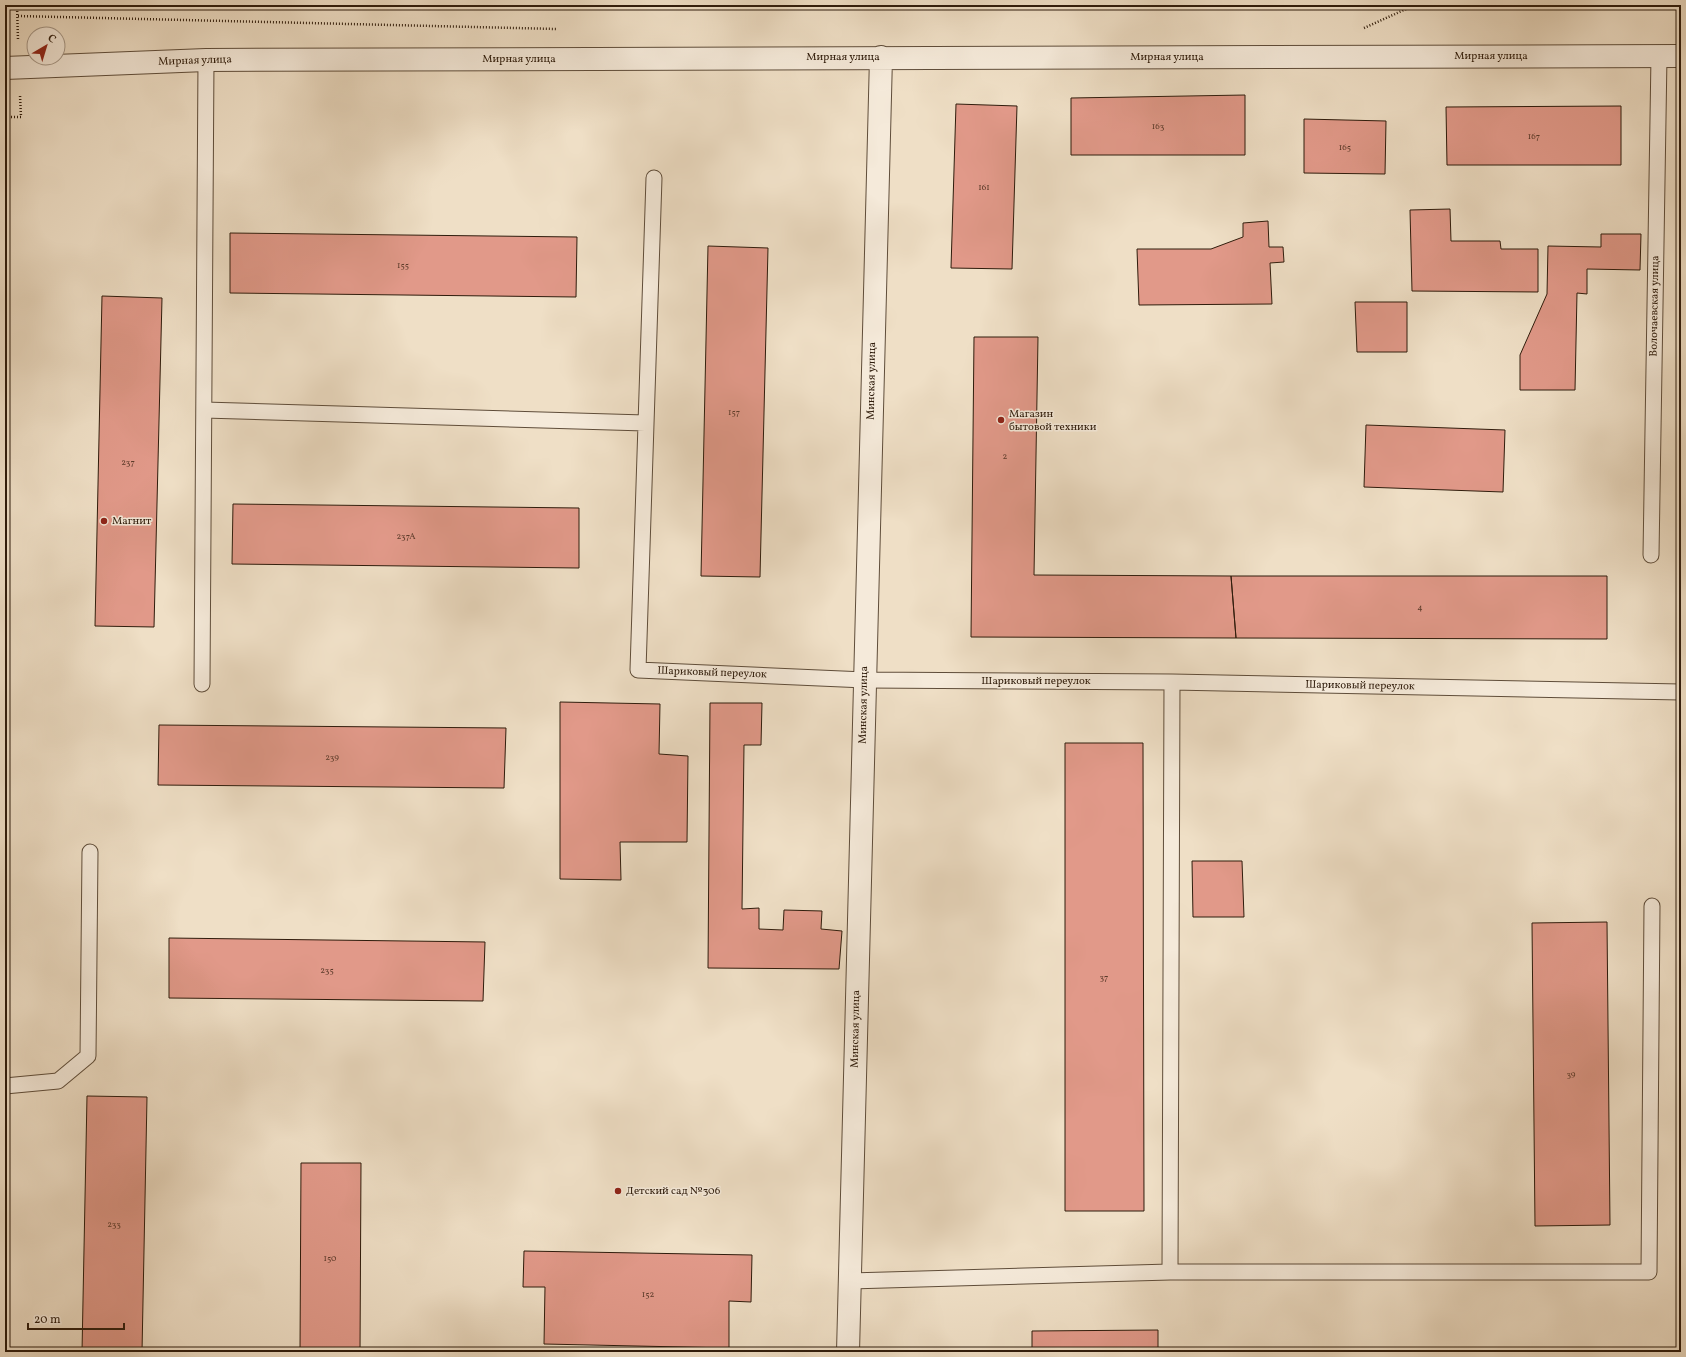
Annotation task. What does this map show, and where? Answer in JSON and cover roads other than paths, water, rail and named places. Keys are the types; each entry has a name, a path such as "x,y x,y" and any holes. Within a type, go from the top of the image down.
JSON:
{"street":[{"name":"Мирная улица","path":"5,68 206,60 1681,56"},
{"name":"Минская улица","path":"848,1352 880,57"}],"lane":[{"name":"Волочаевская улица","path":"1651,555 1659,56"},
{"path":"202,684 206,60"},
{"path":"204,410 645,423 654,178"},
{"name":"Шариковый переулок","path":"645,423 638,670 865,680 1172,682 1681,692"},
{"path":"1170,1272 1172,682"},
{"path":"5,1086 58,1081 88,1056 90,852"},
{"path":"850,1281 1170,1272 1649,1272 1652,906"}],"place":[{"name":"Магазин бытовой техники","path":"1001,420"},
{"name":"Магнит","path":"104,521"},
{"name":"Детский сад №306","path":"618,1191"}]}
